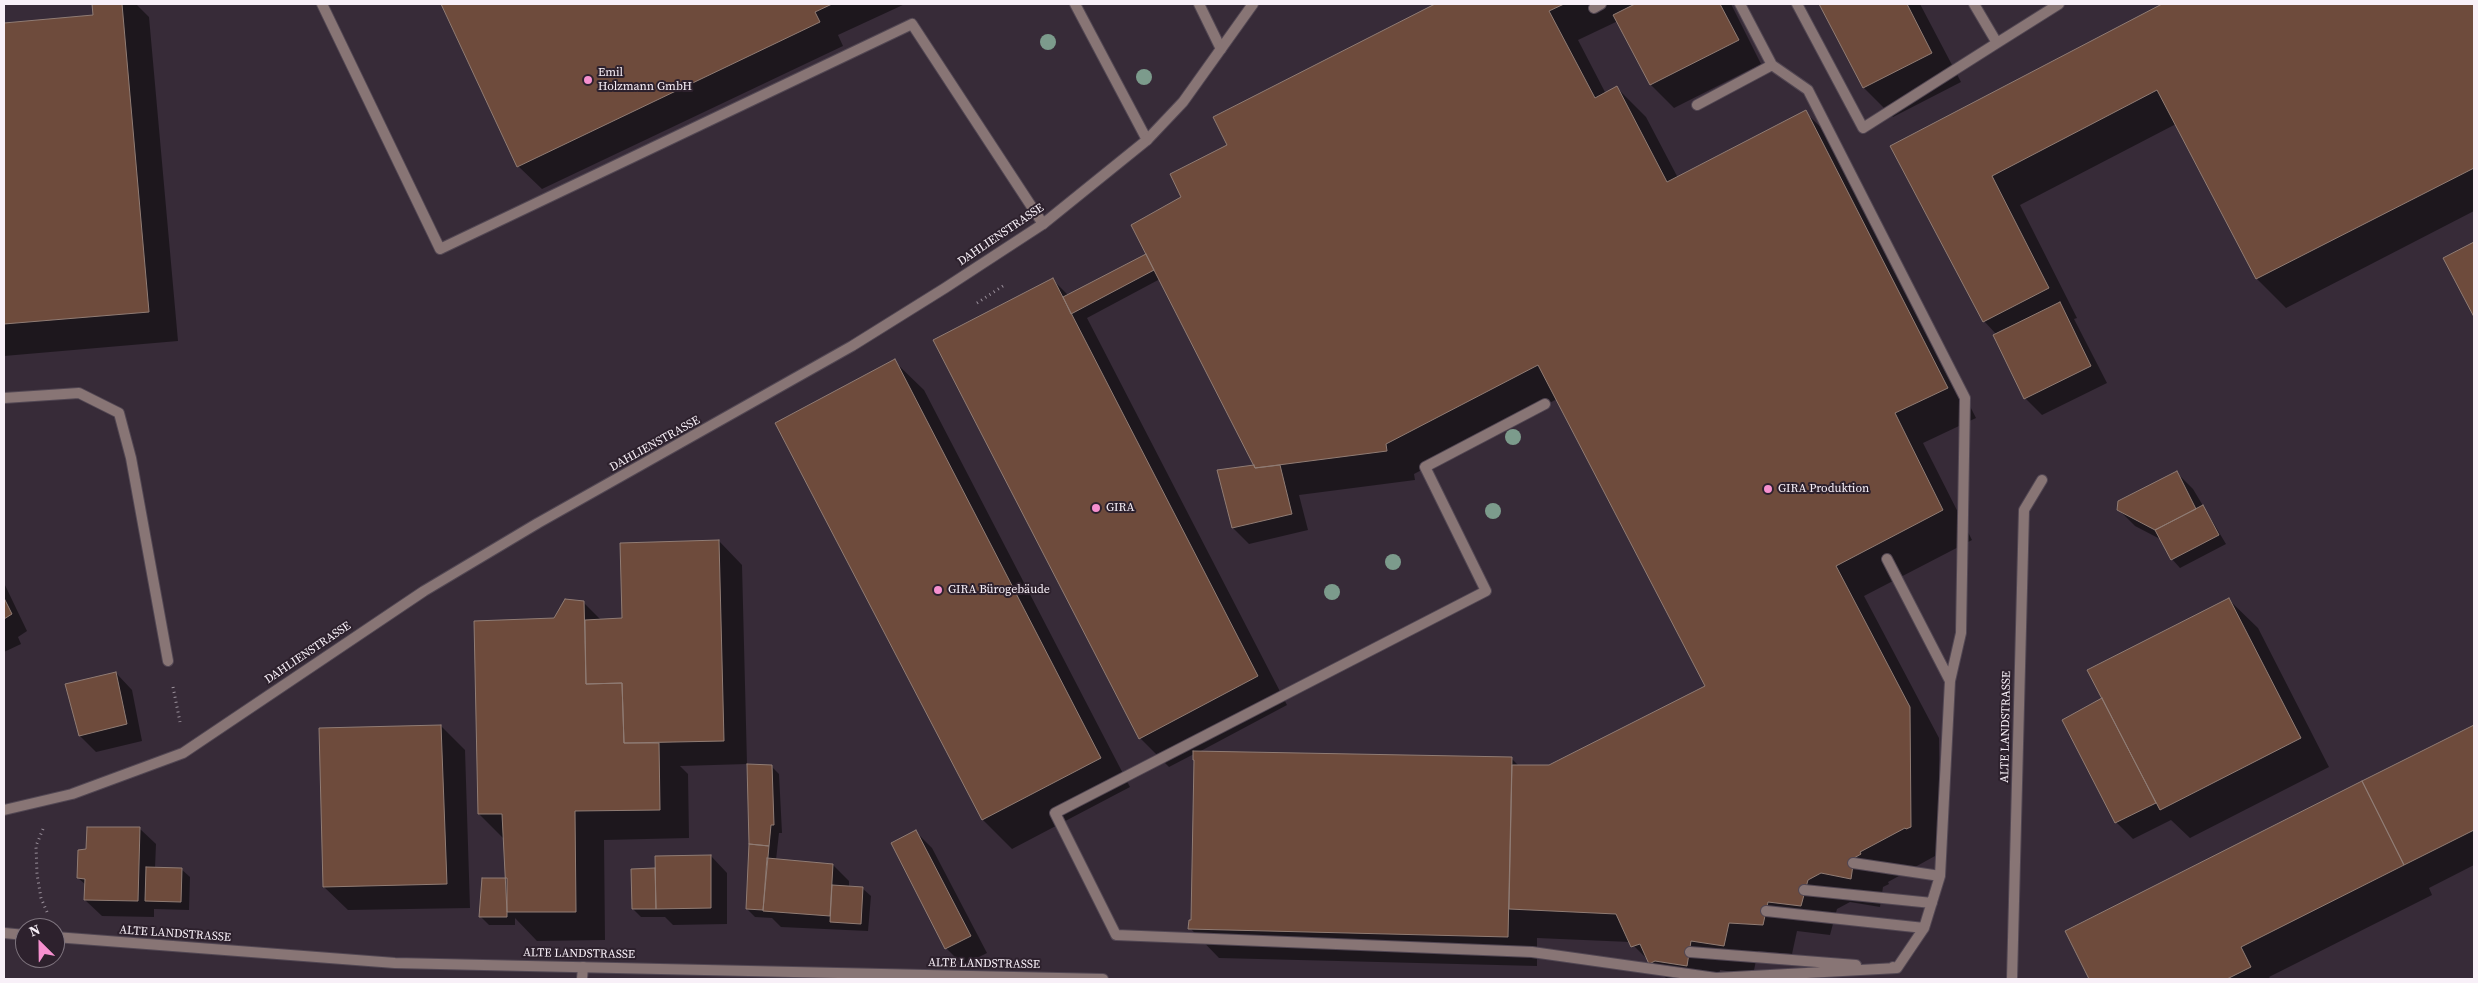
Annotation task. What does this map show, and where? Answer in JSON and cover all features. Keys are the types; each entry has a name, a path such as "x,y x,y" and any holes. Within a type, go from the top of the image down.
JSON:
{"street":[{"path":"322,4 440,248 912,24 1043,224"},
{"path":"1076,4 1147,140"},
{"path":"1199,4 1220,48"},
{"name":"DAHLIENSTRASSE","path":"4,810 72,794 186,750 424,591 538,523 852,346 1031,232 1147,140 1183,102 1253,4"},
{"path":"1740,4 1772,65 1808,90 1965,398 1961,633 1950,681 1940,876 1924,928 1897,968"},
{"path":"1797,4 1863,128 2059,4"},
{"path":"1974,4 1996,43"},
{"path":"1698,105 1772,65"},
{"path":"4,398 78,393 119,413 130,458 168,661"},
{"path":"1544,404 1425,467 1486,591 1055,813 1116,935 1532,952 1716,978 1897,968"},
{"name":"ALTE LANDSTRASSE","path":"2012,979 2024,510 2042,480"},
{"path":"1886,559 1950,681"},
{"path":"1853,863 1940,876"},
{"path":"1804,890 1932,902"},
{"path":"1766,911 1924,928"},
{"name":"ALTE LANDSTRASSE","path":"65,938 395,963 1103,979"},
{"path":"1690,952 1897,968"},
{"path":"582,979 583,967"}],"path":[{"path":"168,661 186,750"}],"building":[{"path":"92,4 122,4 149,312 4,324 4,23 93,15"},
{"name":"Emil Holzmann GmbH","path":"441,4 832,4 815,12 820,22 517,167"},
{"name":"GIRA Produktion","path":"1435,4 1564,4 1549,11 1595,98 1617,86 1667,182 1806,110 1948,388 1895,413 1943,510 1836,566 1910,707 1911,827 1905,828 1860,852 1861,854 1854,858 1851,879 1821,873 1808,880 1801,906 1768,902 1763,925 1729,923 1724,946 1691,941 1687,966 1655,961 1649,964 1640,944 1631,947 1616,914 1509,909 1512,765 1549,765 1705,686 1538,365 1386,444 1387,451 1255,468 1131,225 1181,197 1170,174 1227,145 1213,117"},
{"path":"1635,4 1720,4 1739,40 1650,85 1613,15"},
{"path":"1819,4 1907,4 1932,53 1863,88"},
{"path":"2162,4 2474,4 2474,168 2256,279 2157,90 1992,176 2049,288 1983,322 1890,146"},
{"path":"2474,242 2474,317 2443,258"},
{"path":"1146,254 1154,270 1071,314 1063,297"},
{"name":"GIRA","path":"1053,278 1258,676 1139,739 933,340"},
{"path":"2060,302 2091,366 2024,399 1993,335"},
{"name":"GIRA Bürogebäude","path":"895,359 1101,758 982,820 775,423"},
{"path":"1254,465 1255,468 1280,465 1292,514 1232,528 1217,470"},
{"path":"2177,471 2196,509 2155,530 2117,510 2118,501"},
{"path":"2203,505 2219,535 2171,560 2155,530"},
{"path":"719,540 724,741 624,743 622,683 586,684 585,620 622,618 620,543"},
{"path":"4,598 12,614 4,619"},
{"path":"2229,598 2301,738 2160,810 2087,670"},
{"path":"565,599 584,601 586,684 622,683 624,743 659,743 660,810 575,811 576,912 507,912 502,814 478,814 474,621 554,618"},
{"path":"116,672 127,724 79,736 65,684"},
{"path":"2102,698 2156,803 2115,823 2062,720"},
{"path":"441,725 447,884 323,887 319,728"},
{"path":"2474,725 2474,830 2404,865 2362,781"},
{"path":"1193,751 1512,757 1508,937 1188,929 1189,920 1191,920"},
{"path":"747,764 772,765 774,825 771,825 769,846 749,844"},
{"path":"2362,781 2404,865 2241,947 2251,967 2227,979 2089,979 2065,931"},
{"path":"87,827 140,827 138,901 84,900 85,879 77,878 78,850 86,849"},
{"path":"916,830 971,936 945,949 891,843"},
{"path":"749,844 769,846 763,910 746,909"},
{"path":"711,855 711,908 656,909 655,856"},
{"path":"767,858 833,864 830,916 763,911"},
{"path":"146,867 182,868 181,902 145,901"},
{"path":"655,868 656,909 632,909 631,869"},
{"path":"482,878 507,878 507,917 479,917"},
{"path":"832,885 863,887 861,924 830,922"}],"place":[{"name":"Emil Holzmann GmbH","path":"588,80"},
{"name":"GIRA Produktion","path":"1768,489"},
{"name":"GIRA","path":"1096,508"},
{"name":"GIRA Bürogebäude","path":"938,590"}]}
